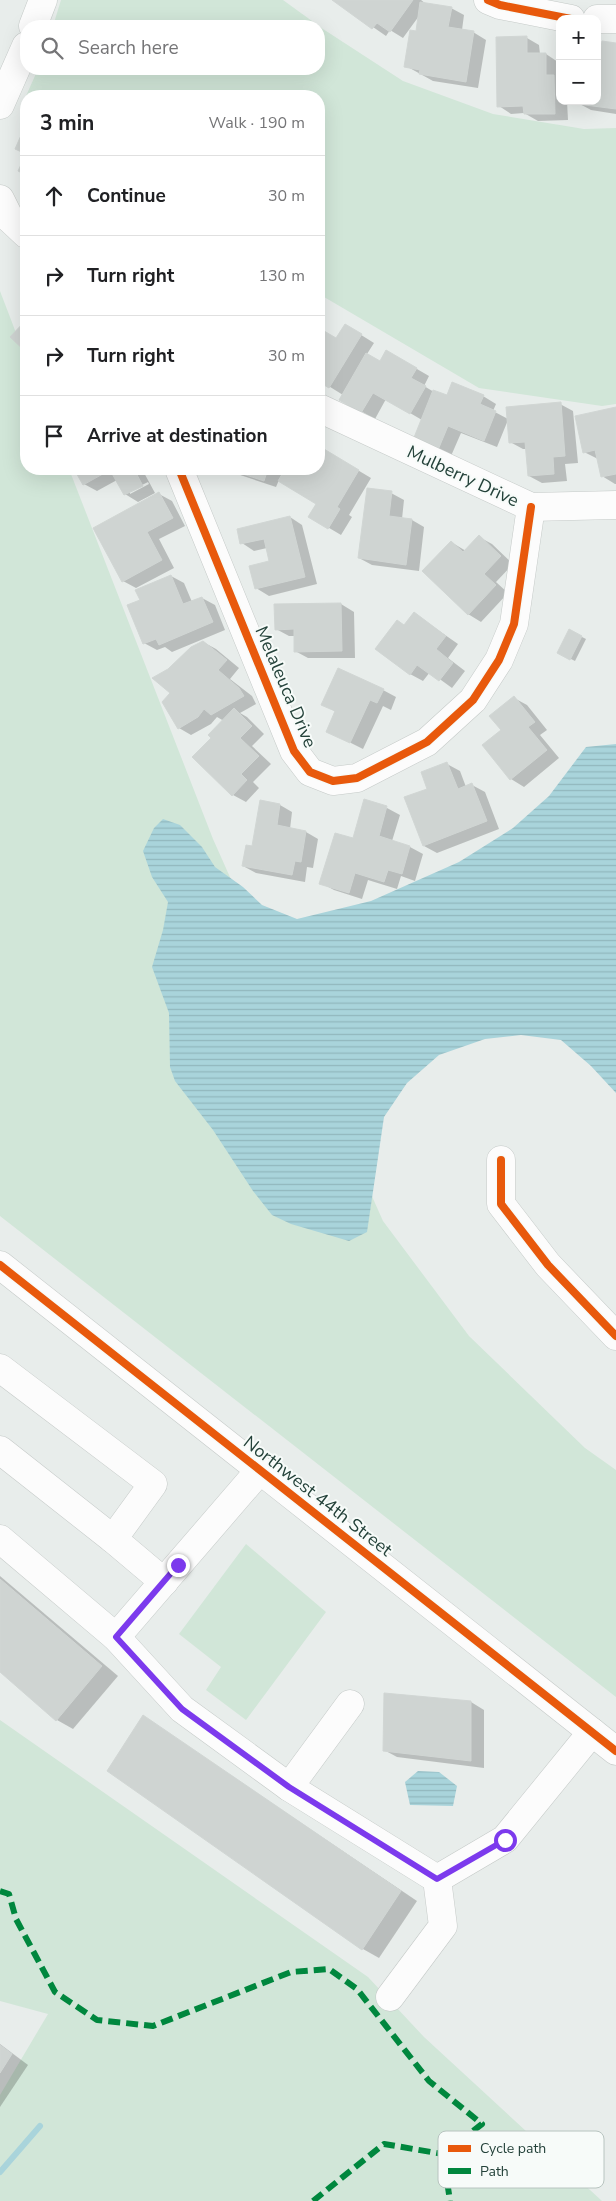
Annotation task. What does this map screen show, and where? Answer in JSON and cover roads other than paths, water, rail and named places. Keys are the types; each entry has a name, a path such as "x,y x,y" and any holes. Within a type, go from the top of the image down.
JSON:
{"street":[{"path":"35,20 42,0"},
{"path":"488,0 500,6 556,16"},
{"path":"601,19 616,19"},
{"path":"0,103 20,59"},
{"path":"0,198 10,219 20,228"},
{"name":"Mulberry Drive","path":"325,411 531,507 616,504"},
{"name":"Melaleuca Drive","path":"181,475 294,750 310,772 333,781 357,778 427,742 473,700 498,660 514,624 531,507"},
{"path":"501,1160 501,1204 548,1265 616,1336"},
{"name":"Northwest 44th Street","path":"0,1265 616,1751"},
{"path":"0,1368 153,1484 113,1539"},
{"path":"0,1450 113,1539 164,1582"},
{"name":"Northwest 44th Street","path":"116,1637 260,1470"},
{"path":"0,1539 116,1637 182,1709 289,1787 437,1879"},
{"path":"289,1787 350,1704"},
{"path":"437,1879 505,1840 592,1732"},
{"path":"390,1997 443,1926 437,1879"}],"water":[{"path":"616,744 616,1093 591,1066 561,1040 521,1035 485,1039 439,1055 407,1083 384,1117 367,1232 349,1241 291,1224 272,1215 253,1191 213,1130 175,1081 170,1067 169,1013 152,967 163,930 168,902 152,877 143,851 154,828 163,819 180,825 202,847 215,867 243,887 262,905 297,919 371,901 459,862 513,828 549,796 586,747"},
{"path":"418,1771 439,1772 457,1786 453,1806 410,1805 405,1782"}],"waterway":[{"path":"0,2172 40,2126"}]}
